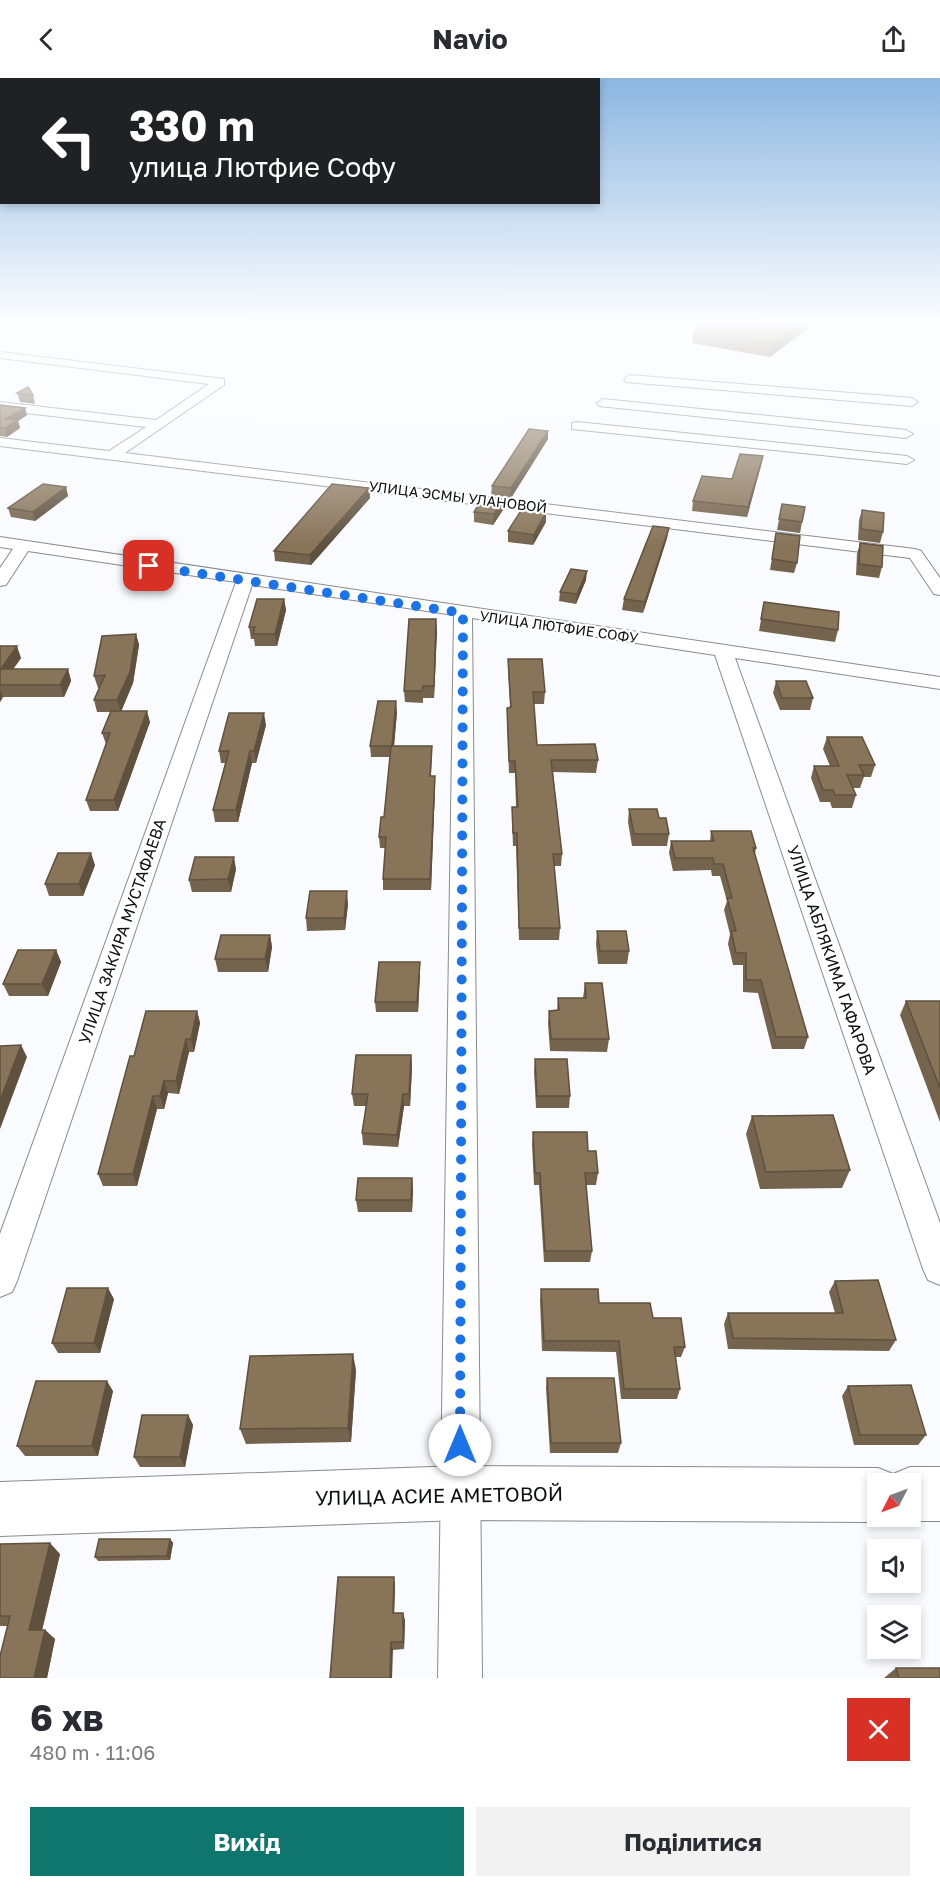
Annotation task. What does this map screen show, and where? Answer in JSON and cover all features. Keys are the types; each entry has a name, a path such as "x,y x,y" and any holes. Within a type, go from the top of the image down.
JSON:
{"street":[{"path":"113,455 199,396"},
{"path":"611,396 577,426 907,460"},
{"path":"804,396 912,402"},
{"path":"603,403 906,434"},
{"path":"0,406 157,424"},
{"name":"УЛИЦА ЭСМЫ УЛАНОВОЙ","path":"0,442 915,554 940,590"},
{"name":"УЛИЦА ЛЮТФИЕ СОФУ","path":"0,543 940,683"},
{"path":"0,581 23,546"},
{"name":"УЛИЦА ЗАКИРА МУСТАФАЕВА","path":"0,1281 245,581"},
{"path":"460,1678 463,613"},
{"name":"УЛИЦА АБЛЯКИМА ГАФАРОВА","path":"723,650 940,1269"},
{"name":"УЛИЦА АСИЕ АМЕТОВОЙ","path":"0,1509 460,1493 867,1494"},
{"path":"921,1494 940,1494"}],"building":[{"path":"0,405 25,408 6,419 18,420 5,428 0,428"},
{"path":"529,429 548,431 511,488 492,486"},
{"path":"740,454 763,456 748,507 693,501 702,476 732,479"},
{"path":"43,484 66,487 33,512 8,508"},
{"path":"332,484 369,488 310,555 274,551"},
{"path":"483,497 503,500 494,514 474,512"},
{"path":"782,504 805,507 802,522 779,519"},
{"path":"522,509 546,512 534,535 508,531"},
{"path":"862,510 884,513 883,532 861,529"},
{"path":"653,526 669,528 645,602 624,599"},
{"path":"776,533 800,536 797,563 772,559"},
{"path":"860,543 883,546 882,567 859,564"},
{"path":"571,569 587,571 577,594 560,592"},
{"path":"257,599 284,599 275,634 253,634 255,627 249,627"},
{"path":"764,602 839,612 838,630 761,619"},
{"path":"409,619 436,619 434,686 423,686 422,691 404,691"},
{"path":"136,634 130,672 117,700 94,700 105,675 94,676 102,636"},
{"path":"0,646 17,646 1,669 68,669 60,685 0,685"},
{"path":"508,659 542,659 545,692 533,692 537,745 595,744 598,760 551,760 562,854 553,854 560,928 519,928 517,833 513,833 512,807 518,807 515,761 509,761 507,708 511,707"},
{"path":"776,681 806,681 813,698 782,698"},
{"path":"378,701 396,701 392,746 432,746 430,776 435,776 430,879 383,879 386,837 379,837 381,817 384,817 391,746 370,746"},
{"path":"111,711 147,711 114,800 86,800 110,733 102,733"},
{"path":"229,713 264,713 254,751 250,751 236,810 213,810 229,751 219,751"},
{"path":"827,737 862,737 875,765 859,765 864,775 847,775 856,795 835,795 833,790 823,790 814,766 839,766"},
{"path":"629,809 657,809 659,818 666,818 669,834 634,834"},
{"path":"711,831 751,831 756,848 753,848 808,1037 776,1037 761,980 746,980 746,953 736,953 731,931 736,931 727,898 732,898 723,864 714,864 713,858 675,858 671,841 714,841"},
{"path":"58,853 91,853 79,884 45,884"},
{"path":"195,857 234,857 228,879 189,880"},
{"path":"310,891 347,891 344,918 306,918"},
{"path":"597,931 626,931 629,951 600,951"},
{"path":"221,935 270,935 265,959 215,959"},
{"path":"18,950 56,950 42,984 3,984"},
{"path":"379,962 420,962 417,1002 375,1002"},
{"path":"585,983 602,983 609,1039 551,1039 549,1011 559,1010 558,998 586,998"},
{"path":"906,1001 940,1001 940,1088"},
{"path":"146,1011 197,1011 191,1039 186,1039 176,1081 164,1081 160,1096 153,1096 133,1174 98,1174 130,1056 134,1056"},
{"path":"21,1045 0,1101 0,1046"},
{"path":"356,1055 411,1055 409,1094 403,1094 397,1135 362,1133 368,1094 352,1094"},
{"path":"535,1059 567,1059 570,1096 537,1096"},
{"path":"833,1115 850,1170 766,1172 752,1116"},
{"path":"533,1132 587,1132 588,1151 596,1151 598,1173 585,1173 592,1251 545,1251 540,1173 535,1173"},
{"path":"358,1178 412,1178 411,1200 356,1200"},
{"path":"878,1280 896,1340 733,1338 728,1313 843,1313 835,1281"},
{"path":"67,1288 108,1288 94,1343 52,1343"},
{"path":"541,1289 598,1289 599,1303 650,1303 653,1318 681,1318 685,1347 674,1347 680,1389 624,1389 619,1341 544,1341"},
{"path":"353,1354 348,1428 240,1429 250,1356"},
{"path":"547,1378 614,1378 621,1443 551,1443"},
{"path":"36,1381 107,1381 92,1446 17,1446"},
{"path":"911,1385 926,1435 860,1435 848,1386"},
{"path":"142,1415 188,1415 180,1457 134,1457"},
{"path":"99,1539 170,1539 167,1556 95,1557"},
{"path":"50,1543 29,1630 45,1630 34,1678 0,1678 0,1656 10,1616 0,1616 0,1544"},
{"path":"338,1577 394,1577 393,1613 403,1613 403,1642 391,1642 390,1678 330,1678"},
{"path":"896,1668 940,1668 940,1678 899,1678"}],"route":[{"path":"149,566 463,613 460,1445"}]}
